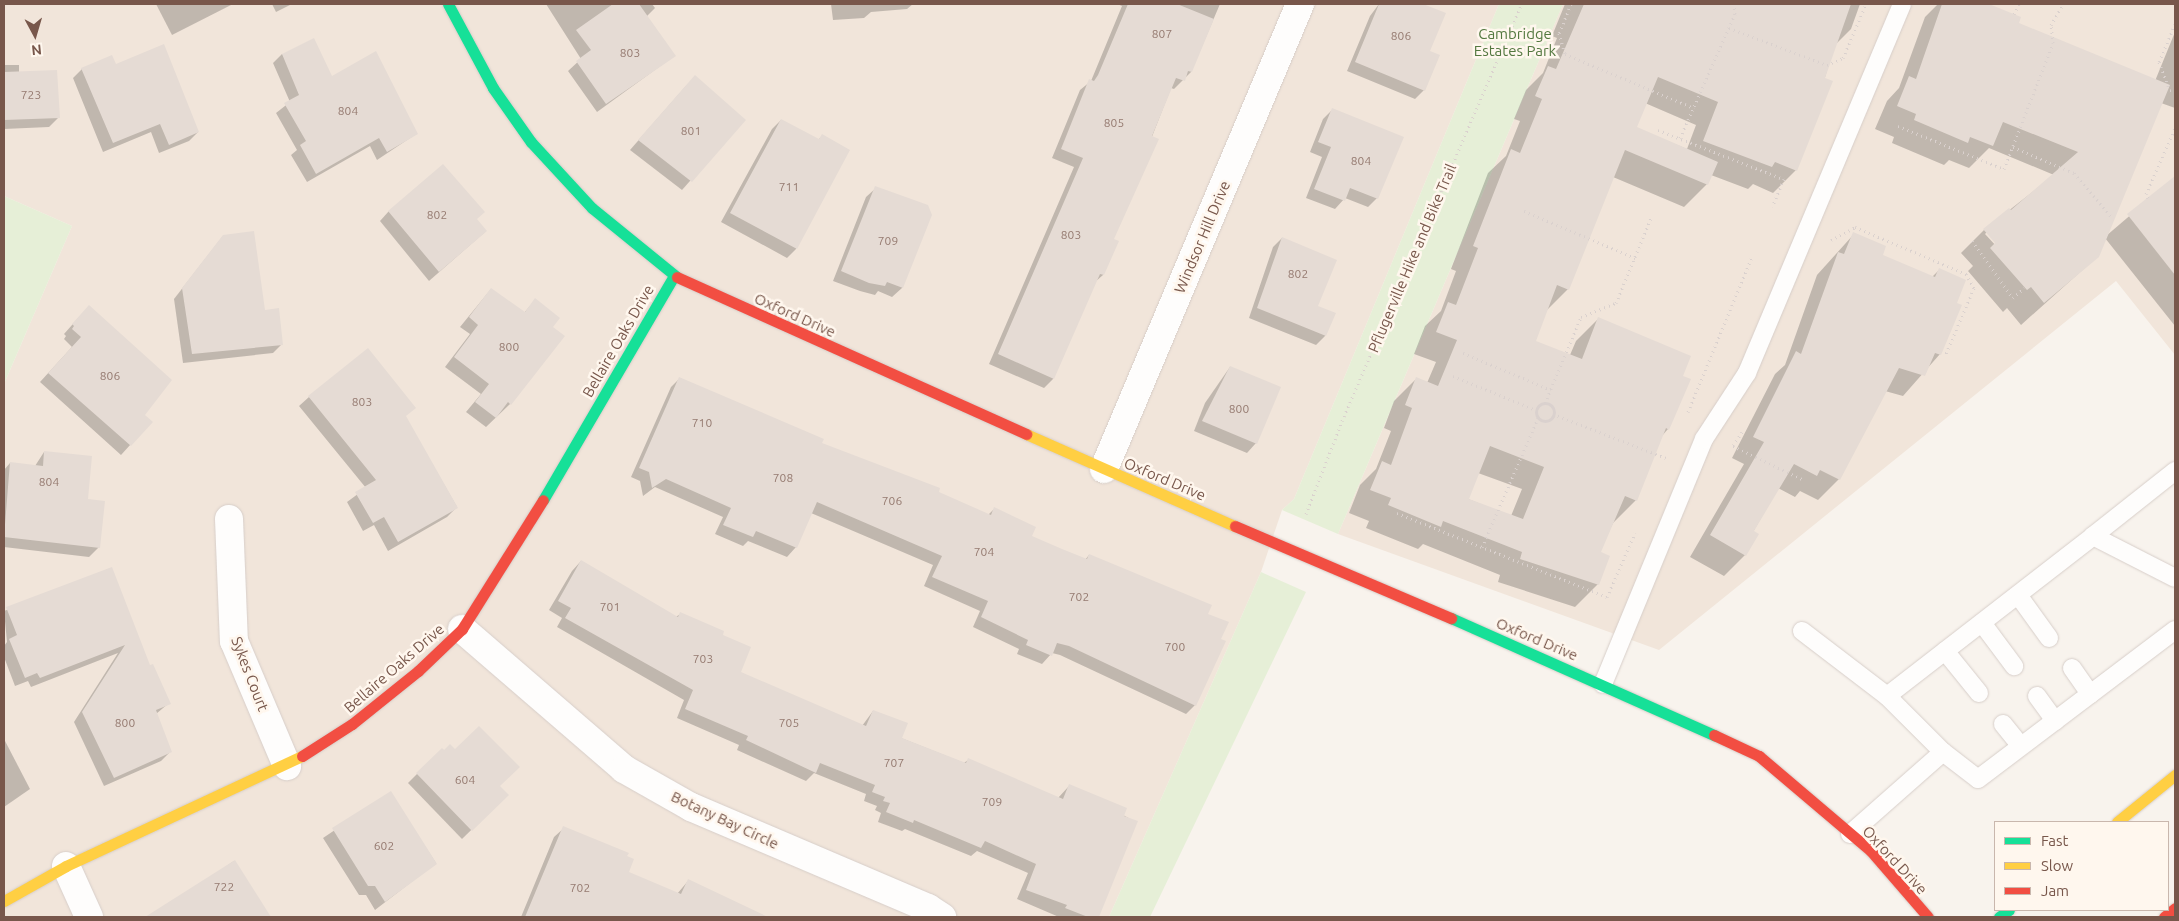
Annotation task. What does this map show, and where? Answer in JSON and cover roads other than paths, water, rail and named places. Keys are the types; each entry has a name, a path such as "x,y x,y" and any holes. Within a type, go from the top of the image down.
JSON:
{"street":[{"name":"Oxford Drive","path":"448,4 493,88 531,142 592,208 674,276 1104,469 1603,684 1759,756 1871,851 1928,917"},
{"name":"Windsor Hill Drive","path":"1104,469 1300,4"},
{"name":"Bellaire Oaks Drive","path":"4,901 66,866 287,766 352,724 418,671 462,629 522,537 674,276"},
{"name":"Sykes Court","path":"229,519 234,641 287,766"},
{"name":"Botany Bay Circle","path":"462,629 624,769 691,807 928,908 942,917"},
{"path":"2118,821 2175,775"},
{"path":"66,866 89,917"},
{"path":"2164,917 2175,908"}],"lane":[{"path":"1603,684 1704,439 1747,373 1902,4"},
{"path":"1887,696 2175,472"},
{"path":"2093,536 2175,578"},
{"path":"2018,595 2049,638"},
{"path":"1982,623 2014,666"},
{"path":"1802,631 1887,696 1942,752 1978,779 2175,630"},
{"path":"1945,651 1979,693"},
{"path":"2072,668 2090,694"},
{"path":"2037,696 2055,721"},
{"path":"2003,724 2022,746"},
{"path":"1850,834 1942,752"}],"park label":[{"name":"Cambridge Estates Park","path":"1515,42"}]}
